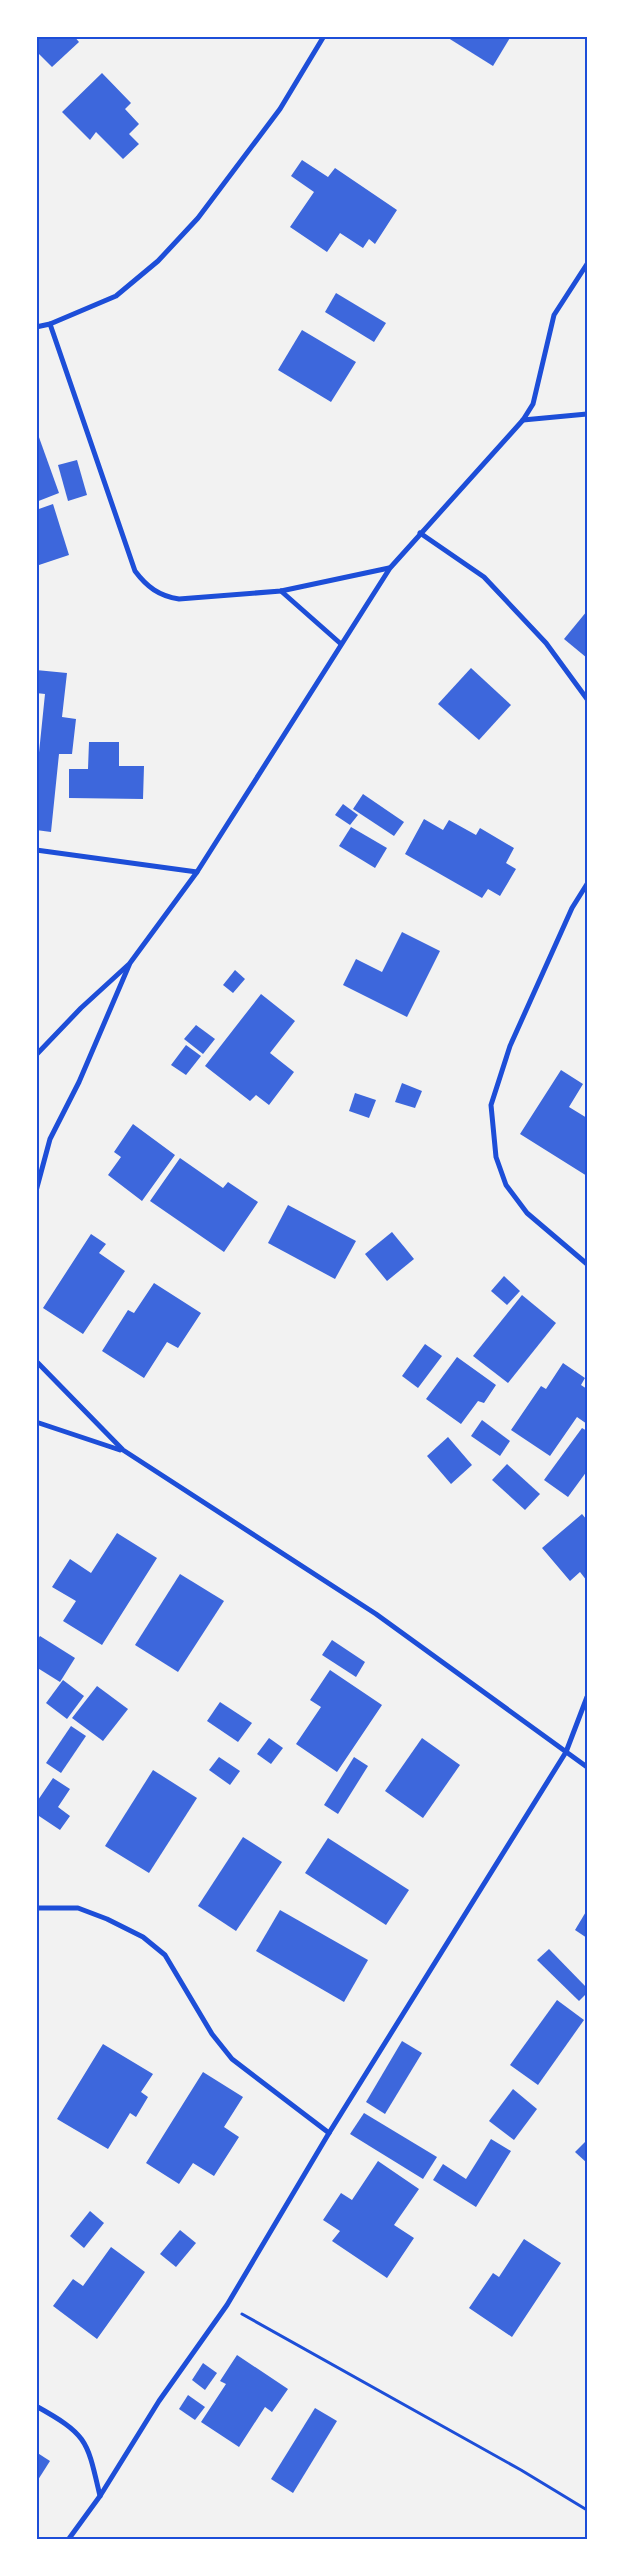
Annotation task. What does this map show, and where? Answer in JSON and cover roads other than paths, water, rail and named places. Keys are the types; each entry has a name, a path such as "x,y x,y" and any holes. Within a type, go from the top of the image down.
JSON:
{"street":[{"path":"36,327 50,324 116,296 158,261 191,225 280,109 324,36"},
{"path":"36,1055 81,1008 130,963 197,872 390,568 523,420 536,396 554,315 587,264"},
{"path":"50,324 135,571 145,585 164,597 179,599 281,591 390,568"},
{"path":"523,420 587,414"},
{"path":"420,533 484,578 546,643 587,699"},
{"path":"281,591 340,644"},
{"path":"36,850 197,872"},
{"path":"587,884 572,908 510,1046 491,1105 496,1157 506,1185 527,1213 587,1264"},
{"path":"36,1191 50,1139 79,1082 130,963"},
{"path":"36,1362 123,1450 376,1614 587,1767"},
{"path":"36,1422 123,1450"},
{"path":"68,2540 100,2496 159,2401 227,2305 328,2134 566,1752 587,1697"},
{"path":"36,1908 78,1908 107,1918 143,1937 165,1955 212,2034 232,2059 328,2134"},
{"path":"36,2406 66,2422 80,2435 90,2450 100,2496"}]}
